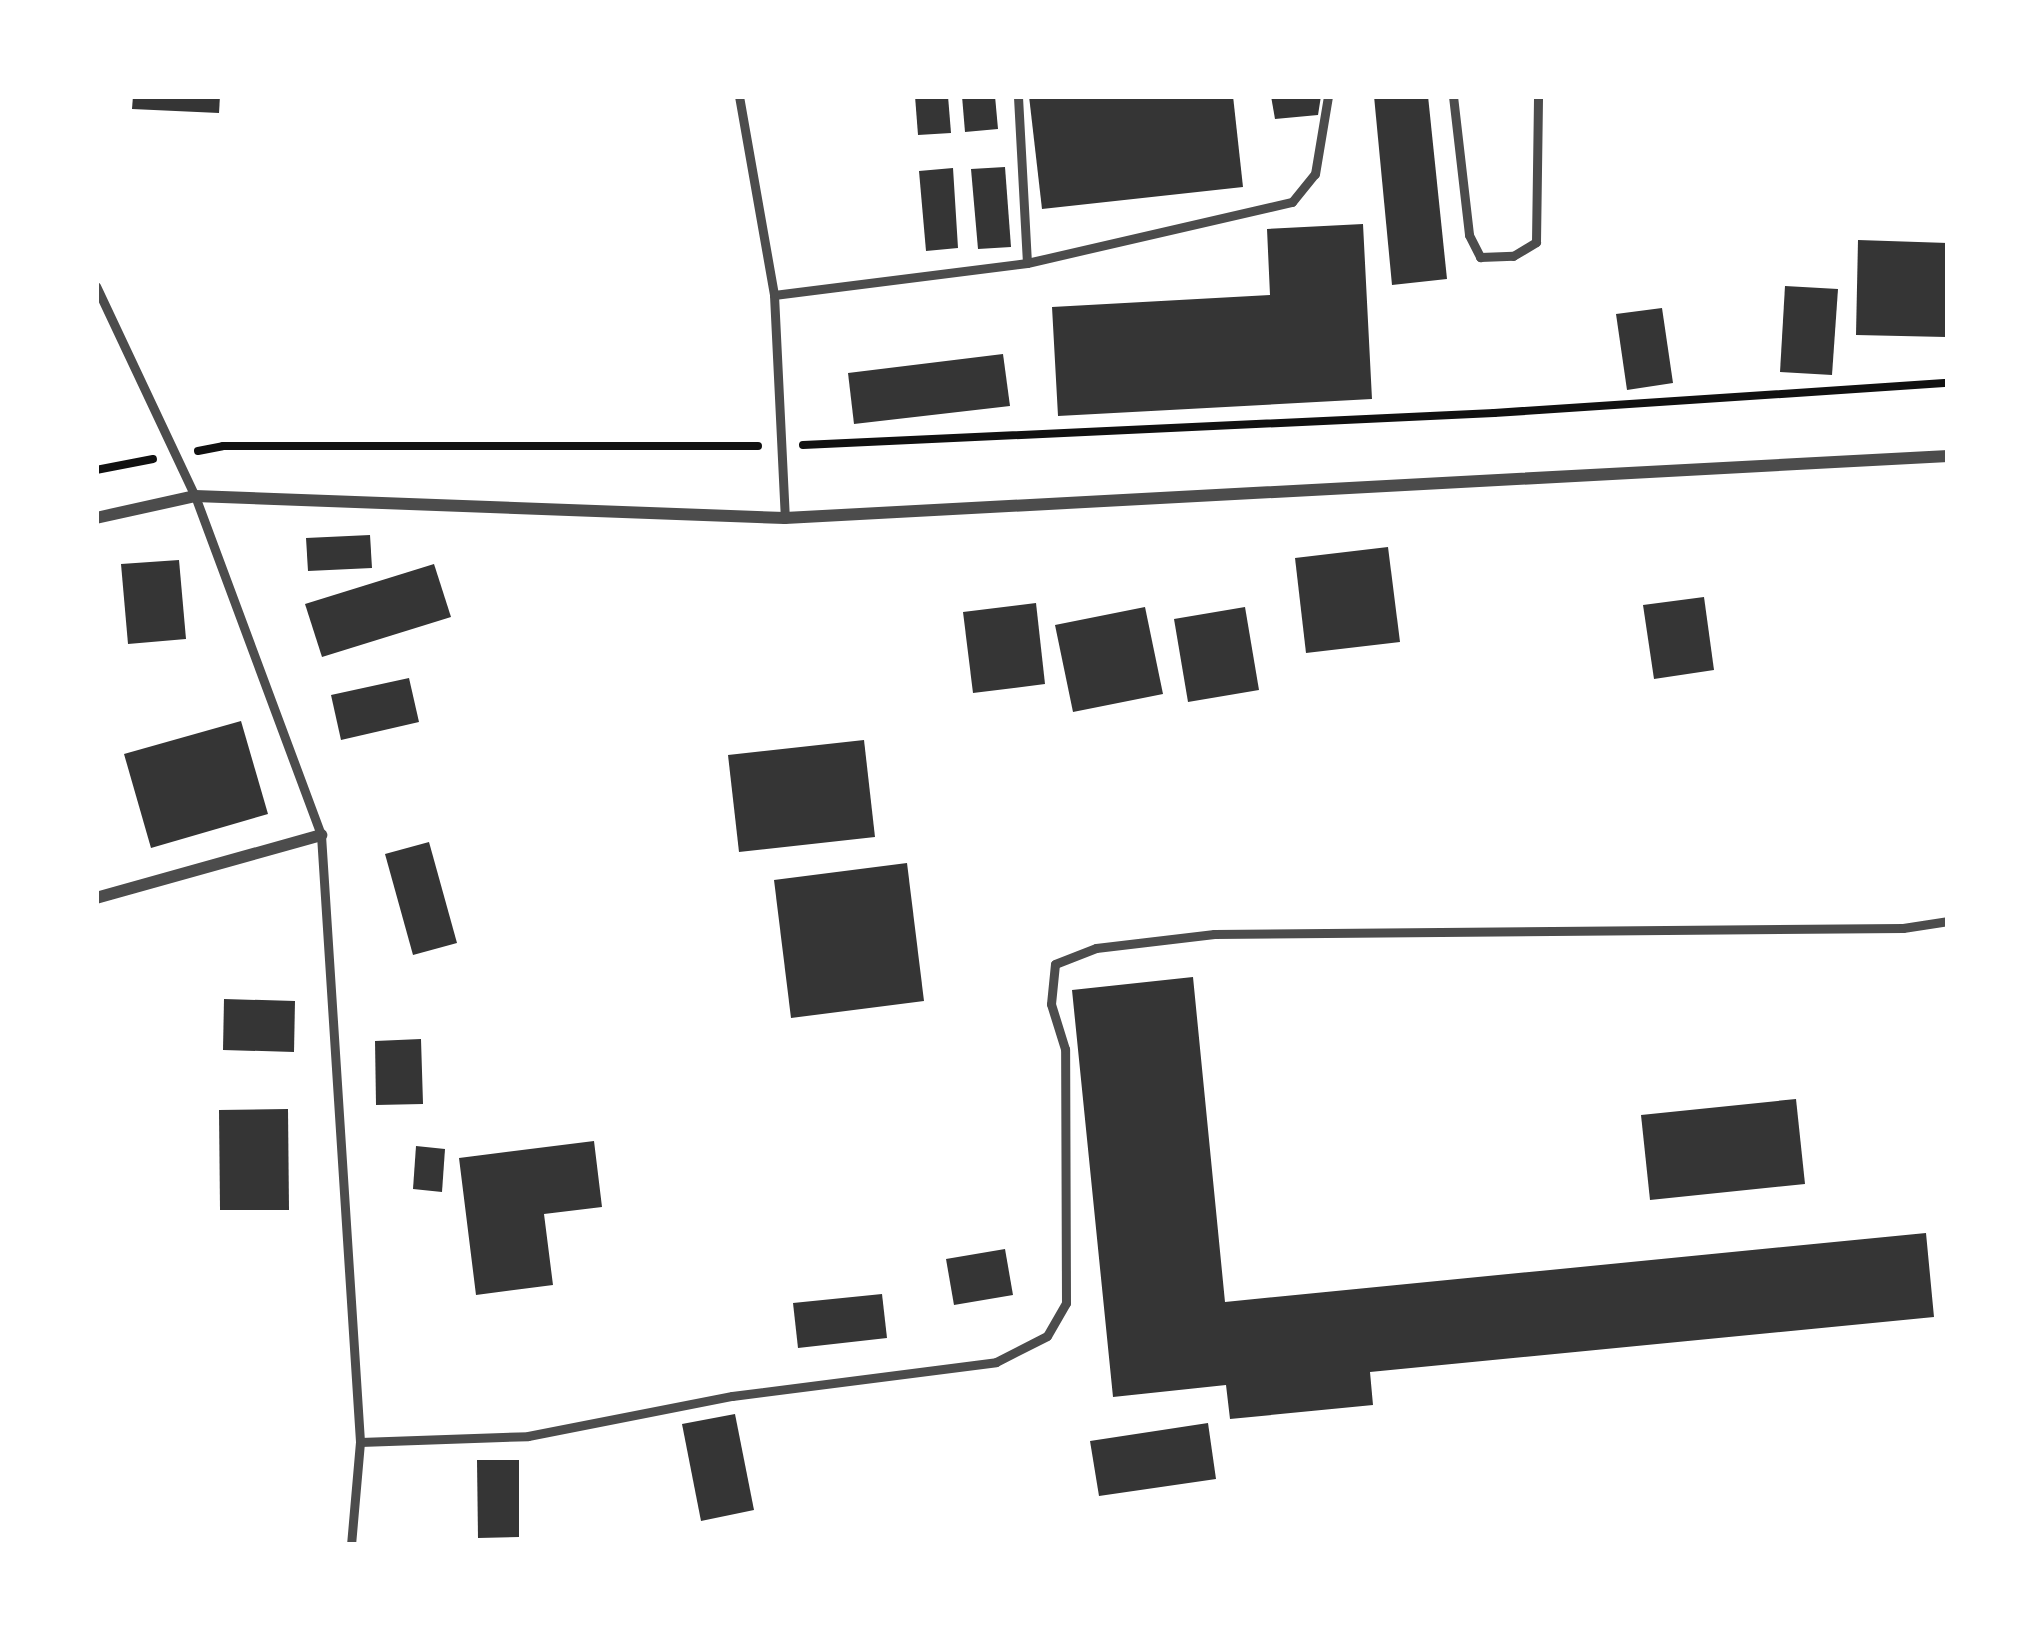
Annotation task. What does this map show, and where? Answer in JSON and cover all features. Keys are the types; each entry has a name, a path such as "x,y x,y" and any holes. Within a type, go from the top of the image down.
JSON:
{"street":[{"path":"96,518 195,496 784,518 1948,456"},
{"path":"96,898 321,835"}],"lane":[{"path":"739,96 774,296 784,518"},
{"path":"1018,96 1027,263"},
{"path":"774,296 1027,263 1292,202 1315,174 1328,96"},
{"path":"1453,96 1469,235 1480,257 1497,257 1514,256 1536,242 1538,96"},
{"path":"96,286 195,496 321,835 360,1442 351,1545"},
{"path":"360,1442 528,1436 732,1396 996,1362 1047,1336 1066,1303 1065,1049 1051,1004 1055,964 1096,949 1214,934 1904,928 1948,921"}],"path":[{"path":"96,470 223,446 784,446 1494,413 1948,383"}],"building":[{"path":"133,96 220,96 219,113 132,109"},
{"path":"915,96 948,96 951,133 918,135"},
{"path":"962,96 995,96 998,129 965,132"},
{"path":"1029,96 1233,96 1243,187 1042,209"},
{"path":"1271,96 1321,96 1318,115 1275,119"},
{"path":"1374,96 1428,96 1447,279 1392,285"},
{"path":"1005,167 1011,247 978,249 971,169"},
{"path":"953,168 958,248 926,251 919,171"},
{"path":"1363,224 1372,399 1058,416 1052,307 1270,295 1267,229"},
{"path":"1858,240 1948,243 1946,337 1856,335"},
{"path":"1785,286 1838,289 1832,375 1780,372"},
{"path":"1662,308 1673,383 1627,390 1616,314"},
{"path":"1003,354 1010,406 854,424 848,373"},
{"path":"370,535 372,568 308,571 306,538"},
{"path":"1388,547 1400,642 1306,653 1295,558"},
{"path":"179,560 186,639 128,644 121,564"},
{"path":"434,564 451,617 322,657 305,604"},
{"path":"1704,597 1714,670 1654,679 1643,605"},
{"path":"1036,603 1045,684 973,693 963,612"},
{"path":"1145,607 1163,694 1073,712 1055,625"},
{"path":"1245,607 1259,690 1188,702 1174,619"},
{"path":"409,678 419,722 341,740 331,695"},
{"path":"241,721 268,814 151,848 124,754"},
{"path":"864,740 875,837 739,852 728,755"},
{"path":"429,842 457,943 413,955 385,854"},
{"path":"907,863 924,1001 791,1018 774,880"},
{"path":"1193,977 1225,1302 1926,1233 1934,1317 1370,1372 1373,1405 1230,1419 1226,1385 1113,1397 1072,990"},
{"path":"224,999 295,1001 294,1052 223,1050"},
{"path":"421,1039 423,1104 376,1105 375,1041"},
{"path":"1796,1099 1805,1184 1650,1200 1641,1115"},
{"path":"288,1109 289,1210 220,1210 219,1110"},
{"path":"594,1141 602,1207 544,1214 553,1285 476,1295 459,1158"},
{"path":"416,1146 445,1149 442,1192 413,1189"},
{"path":"1005,1249 1013,1295 954,1305 946,1259"},
{"path":"882,1294 887,1338 798,1348 793,1303"},
{"path":"735,1414 754,1510 701,1521 682,1424"},
{"path":"1208,1423 1216,1479 1099,1496 1090,1441"},
{"path":"477,1460 519,1460 519,1537 478,1538"}]}
